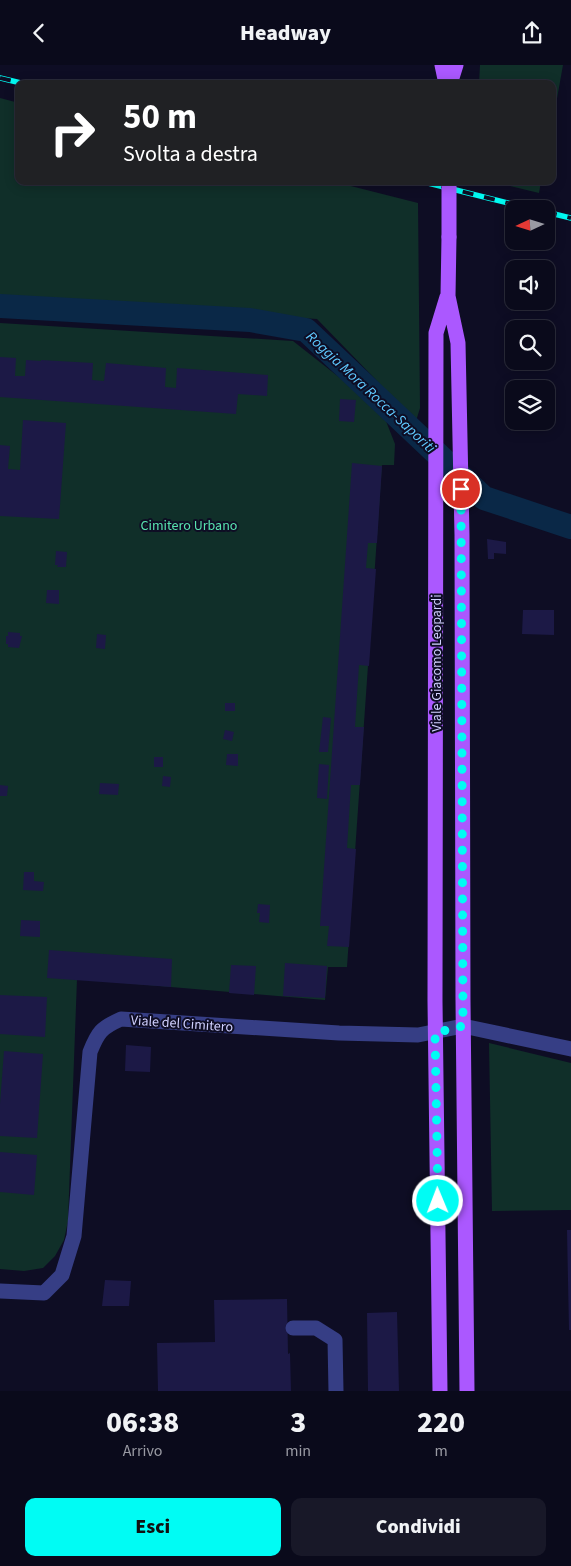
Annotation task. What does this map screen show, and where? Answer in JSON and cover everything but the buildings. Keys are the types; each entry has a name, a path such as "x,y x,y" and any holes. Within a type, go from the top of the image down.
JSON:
{"main road":[{"path":"442,65 447,80"},
{"path":"450,80 456,65"},
{"name":"Viale Giacomo Leopardi","path":"448,185 448,296 458,343 460,439 467,1391"},
{"name":"Viale Giacomo Leopardi","path":"440,1391 435,1033 436,333 448,296"}],"street":[{"name":"Viale del Cimitero","path":"0,1291 44,1293 62,1275 74,1236 90,1052 96,1036 106,1025 120,1019 340,1033 418,1035 463,1026"},
{"path":"463,1026 571,1049"},
{"path":"293,1328 316,1327 335,1340 336,1391"}],"green space":[{"path":"480,65 563,65 556,104 556,80 479,80"},
{"path":"0,98 15,102 15,185 347,185 418,203 420,408 416,421 317,319 0,300"},
{"path":"506,185 540,185 539,193"},
{"name":"Cimitero Urbano","path":"0,323 293,341 382,411 395,444 394,465 382,465 347,967 328,967 325,1000 77,979 68,1221 64,1240 55,1256 43,1268 24,1271 0,1269"},
{"path":"489,1043 571,1063 571,1210 492,1211"}],"waterway":[{"name":"Roggia Mora Rocca-Saporiti","path":"0,306 250,320 306,330 484,498 571,527"}],"railway":[{"path":"0,78 15,82"},
{"path":"436,185 505,202"},
{"path":"555,214 571,218"}],"route":[{"path":"438,1201 435,1033 463,1026 461,489"}]}
